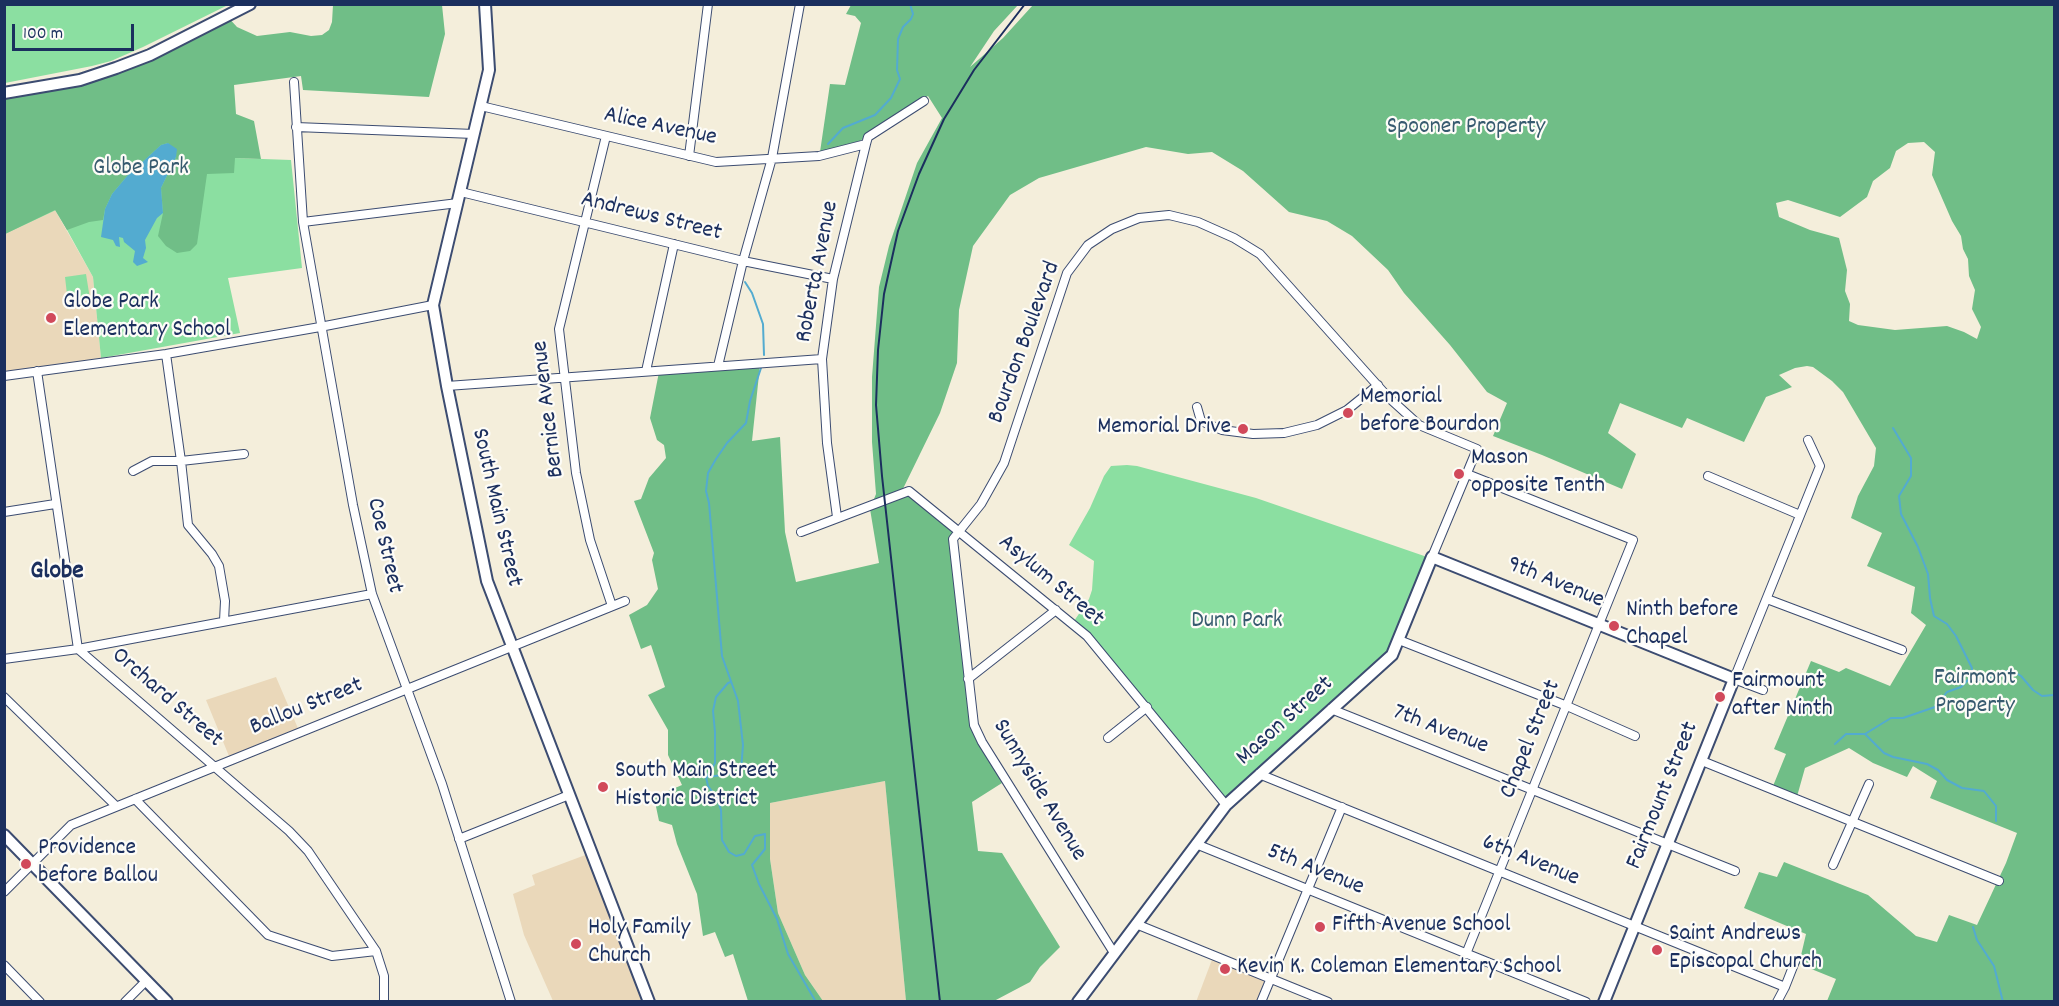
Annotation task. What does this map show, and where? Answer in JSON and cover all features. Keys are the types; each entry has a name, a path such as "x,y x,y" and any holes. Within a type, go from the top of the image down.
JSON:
{"main road":[{"path":"4,93 80,80 116,68 150,55 250,4"},
{"name":"South Main Street","path":"485,4 489,70 433,305 447,386 487,581 649,1002"},
{"name":"9th Avenue","path":"1432,557 1734,679"},
{"name":"Mason Street","path":"1078,1002 1226,805 1392,654 1432,557"},
{"name":"Fairmount Street","path":"1604,1002 1734,679"},
{"path":"4,835 167,1002"}],"street":[{"path":"688,156 708,4"},
{"path":"718,366 743,261 772,158 800,4"},
{"name":"Coe Street","path":"294,82 303,222 353,505 372,594 426,738 511,1002"},
{"name":"Alice Avenue","path":"481,106 716,162 819,156 866,144 868,137 924,101"},
{"path":"296,128 474,134"},
{"name":"Bernice Avenue","path":"606,136 559,329 576,473 590,540 612,606"},
{"name":"Roberta Avenue","path":"837,517 827,443 822,359 833,279 866,144"},
{"path":"303,222 460,197"},
{"name":"Andrews Street","path":"460,197 585,222 743,261 833,279"},
{"name":"Bourdon Boulevard","path":"959,532 981,504 1004,463 1067,273 1088,245 1112,229 1139,218 1169,215 1198,222 1234,238 1260,254 1378,385 1419,425 1477,449"},
{"path":"646,371 674,244"},
{"path":"4,376 166,354 433,305"},
{"path":"166,354 188,525 219,566 225,601 225,621"},
{"path":"447,386 822,359"},
{"name":"Orchard Street","path":"37,371 78,649 215,766 289,831 308,851 376,951 384,976 384,1002"},
{"path":"1197,407 1201,421 1222,430 1253,434 1284,433 1317,425 1347,410 1378,385"},
{"name":"Fairmount Street","path":"1734,679 1820,466 1808,440"},
{"name":"Mason Street","path":"1432,557 1477,449"},
{"path":"133,471 152,461 181,461 244,454"},
{"name":"Chapel Street","path":"1466,954 1633,540 1467,474"},
{"path":"1708,477 1800,515"},
{"name":"Asylum Street","path":"801,532 909,491 1087,636 1226,805"},
{"path":"4,512 55,504"},
{"name":"Sunnyside Avenue","path":"959,532 953,539 974,725 982,742 1114,953"},
{"path":"4,659 78,649 372,594"},
{"path":"1767,599 1902,651"},
{"name":"Ballou Street","path":"4,892 71,825 625,601"},
{"path":"968,679 1056,610"},
{"path":"1399,640 1567,706 1635,736"},
{"name":"9th Avenue","path":"1734,679 1763,690"},
{"path":"4,698 116,806"},
{"path":"1108,738 1147,707"},
{"name":"7th Avenue","path":"1331,709 1735,871"},
{"path":"1702,761 1999,881"},
{"name":"6th Avenue","path":"1259,774 1785,987"},
{"path":"1833,865 1869,784"},
{"path":"459,838 568,795"},
{"path":"135,799 268,935 332,957 376,951"},
{"path":"1261,1002 1342,807"},
{"name":"5th Avenue","path":"1196,844 1586,1002"},
{"path":"1136,924 1328,1002"},
{"path":"1777,1002 1796,958"},
{"path":"4,965 40,1002"},
{"path":"125,1002 146,981"}],"shaded area":[{"name":"Globe Park Elementary School","path":"55,210 93,277 101,358 5,374 4,234"},
{"path":"276,677 300,733 231,761 206,700"},
{"path":"885,781 906,1001 823,1001 805,975 778,913 770,859 770,803"},
{"path":"588,854 645,1001 553,1001 524,935 513,894 535,885 532,875"},
{"name":"Kevin K. Coleman Elementary School","path":"1213,957 1267,980 1258,1001 1196,1002"}],"green space":[{"path":"5,4 228,5 111,61 5,83"},
{"path":"333,5 442,5 445,34 429,97 303,90 301,76 234,85 236,114 254,121 261,159 235,158 234,173 207,174 197,244 190,251 177,253 166,246 158,236 163,213 161,188 176,157 168,143 161,145 128,175 112,194 103,220 89,222 67,230 55,210 5,234 5,92 117,67 226,15 237,27 257,36 290,32 311,36 322,35 329,30 332,22"},
{"path":"851,5 1018,5 994,31 970,67 1003,38 1033,5 2054,5 2054,1001 1827,1001 1836,979 1799,964 1806,934 1744,908 1759,872 1777,877 1784,862 1868,895 1916,936 1937,942 1949,915 1977,925 2006,863 2017,833 1930,798 1937,781 1913,766 1907,777 1873,763 1849,748 1805,768 1796,800 1771,791 1786,754 1774,749 1811,661 1839,672 1846,668 1890,686 1926,625 1911,613 1915,587 1867,566 1882,533 1851,518 1858,496 1874,466 1876,448 1843,392 1832,381 1813,367 1807,366 1779,375 1792,387 1766,397 1744,442 1687,418 1682,428 1620,403 1608,433 1636,454 1622,489 1493,436 1507,403 1487,392 1450,345 1404,293 1388,270 1352,236 1327,221 1289,212 1243,171 1212,152 1188,154 1146,147 1039,178 1010,195 973,246 959,310 957,363 940,413 898,499 914,494 959,531 952,539 973,729 1002,783 972,802 978,851 1002,853 1060,947 1040,967 1030,982 994,1001 906,1001 885,781 770,803 770,859 778,913 805,975 823,1001 748,1001 733,954 725,957 715,932 703,936 697,894 672,825 659,821 654,797 682,785 668,755 668,730 648,695 665,687 651,645 641,649 629,615 647,605 658,589 652,560 654,553 634,501 641,499 649,478 666,458 664,445 657,440 650,418 659,372 760,365 752,441 780,437 785,532 796,582 879,563 870,509 876,494 872,442 872,377 879,287 889,246 917,163 942,118 928,96 860,141 820,152 830,84 845,85 861,23 855,16 846,14","holes":["1924,142 1935,152 1932,175 1961,236 1963,249 1968,259 1969,276 1975,290 1972,309 1981,327 1977,339 1947,326 1895,330 1858,325 1849,321 1850,304 1845,291 1847,270 1839,238 1810,230 1779,217 1776,203 1788,200 1840,217 1867,197 1873,181 1890,168 1896,151 1908,143"]},
{"name":"Globe Park","path":"5,103 235,158 291,160 302,268 228,278 240,333 101,358 93,277 56,210 5,234"},
{"path":"86,274 90,299 68,303 65,277"},
{"name":"Dunn Park","path":"1127,465 1256,498 1430,558 1388,654 1225,801 1072,624 1089,599 1092,590 1094,561 1069,545 1111,466"}],"water":[{"path":"168,143 177,149 176,157 161,188 163,213 157,218 145,240 146,248 143,258 148,262 137,266 133,262 135,251 124,242 123,238 119,237 120,247 116,246 113,240 101,237 105,209 112,194 128,175 161,145"}],"waterway":[{"path":"828,144 843,128 875,115 891,98 900,79 897,70 898,39 903,27 913,14 910,4"},
{"path":"745,282 752,293 763,324 764,355"},
{"path":"761,368 750,401 746,423 727,443 708,473 706,491 709,503 722,656 738,701 743,745 741,770 732,774 706,777 708,786 717,798 721,810 722,840 729,852 736,856 744,854 755,836 765,834 765,849 752,865 777,919 788,954 816,1002"},
{"path":"1835,744 1846,734 1865,734 1891,718 1903,718 1935,707 1947,692 1961,687 1971,677 1972,668 1956,636 1947,624 1934,616 1928,574 1918,547 1901,514 1899,496 1911,476 1911,458 1893,428"},
{"path":"1971,677 1979,680 2011,670 2021,676 2033,690 2042,696 2054,695"},
{"path":"707,777 715,763 713,711 716,697 731,682"},
{"path":"1865,734 1884,753 1927,764 1938,770 1947,780 1962,788 1984,791 1996,806 1996,821"},
{"path":"1973,927 1977,940 1994,966 2003,1002"}],"railway":[{"path":"940,1002 882,476 876,405 878,350 884,294 898,231 919,174 944,119 974,70 1025,4"}],"place":[{"name":"Globe Park Elementary School","path":"51,318"},
{"name":"Memorial before Bourdon","path":"1348,413"},
{"name":"Memorial Drive","path":"1243,429"},
{"name":"Mason opposite Tenth","path":"1459,474"},
{"name":"Ninth before Chapel","path":"1614,626"},
{"name":"Fairmount after Ninth","path":"1720,697"},
{"name":"South Main Street Historic District","path":"603,787"},
{"name":"Providence before Ballou","path":"26,864"},
{"name":"Fifth Avenue School","path":"1320,927"},
{"name":"Holy Family Church","path":"576,944"},
{"name":"Saint Andrews Episcopal Church","path":"1657,950"},
{"name":"Kevin K. Coleman Elementary School","path":"1225,969"}],"district":[{"name":"Globe","path":"57,573"}],"park label":[{"name":"Spooner Property","path":"1466,129"},
{"name":"Fairmont Property","path":"1975,694"}]}
